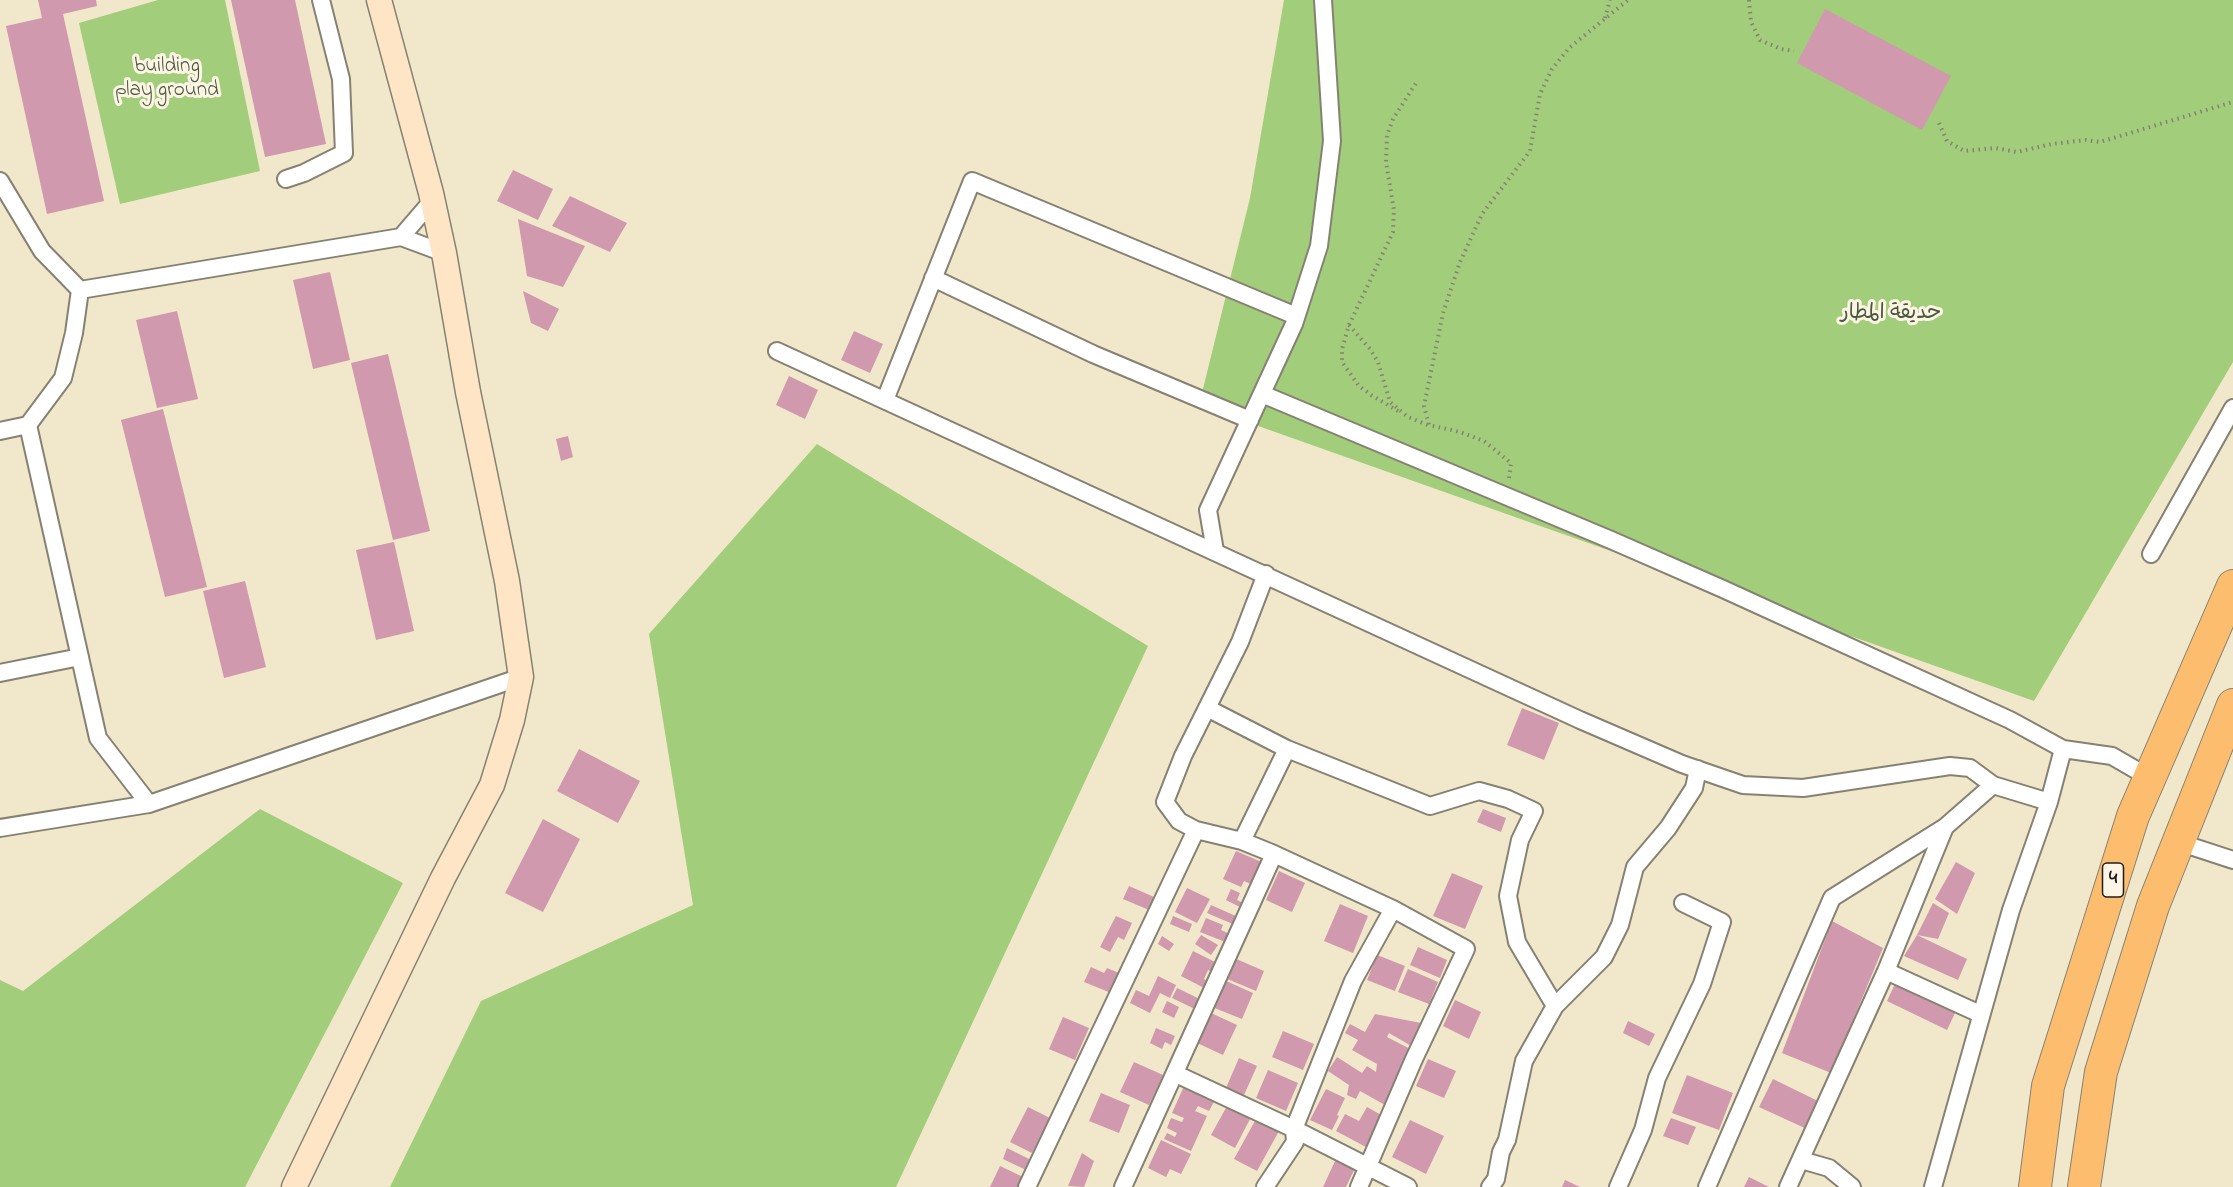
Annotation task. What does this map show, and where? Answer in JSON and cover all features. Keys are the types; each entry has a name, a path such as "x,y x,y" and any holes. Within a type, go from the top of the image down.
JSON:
{"highway":[{"name":"4","path":"2035,1187 2048,1086 2133,816 2233,586"},
{"name":"4","path":"2084,1187 2102,1072 2153,906 2233,705"}],"main road":[{"path":"294,1187 443,879 492,785 512,720 521,677 507,581 468,392 444,253 379,0"}],"street":[{"path":"286,179 304,173 344,153 341,79 321,0"},
{"path":"1215,551 1208,510 1296,316 1319,246 1332,141 1323,0"},
{"path":"0,181 42,251 80,290"},
{"path":"885,399 972,181 1296,316"},
{"path":"401,237 432,201"},
{"path":"80,290 401,237 444,253"},
{"path":"933,278 1093,354 1250,420"},
{"path":"0,431 28,425 63,378 74,333 80,290"},
{"path":"777,351 1580,720 1698,769 1743,785 1803,788 1950,766 1970,768 1993,785 2049,802"},
{"path":"1262,394 1744,599 2010,720 2063,749 2112,756 2150,778"},
{"path":"2151,554 2233,408"},
{"path":"28,425 98,738 149,804"},
{"path":"1266,574 1240,642 1183,756 1165,802 1179,821 1196,830 1242,841 1275,855 1393,909 1466,949 1414,1059 1359,1187"},
{"path":"0,674 80,657"},
{"path":"0,828 149,804 521,677"},
{"path":"1207,708 1287,749 1430,806 1479,791 1508,799 1534,811 1520,840 1508,896 1517,942 1555,1006"},
{"path":"1242,841 1287,749"},
{"path":"1933,1187 1980,1014 2011,910 2049,802 2063,749"},
{"path":"1496,1184 1501,1152 1507,1140 1524,1061 1555,1006 1604,957 1620,925 1635,867 1668,828 1694,788 1698,769"},
{"path":"1707,1187 1832,898 1945,827 1993,785"},
{"path":"1788,1187 1886,971 1945,827"},
{"path":"1027,1187 1196,830"},
{"path":"2178,842 2233,860"},
{"path":"1123,1187 1275,855"},
{"path":"1618,1187 1643,1130 1657,1078 1702,984 1722,922 1683,903"},
{"path":"1265,1187 1295,1142 1294,1129 1353,981 1393,909"},
{"path":"1886,971 1980,1014"},
{"path":"1176,1074 1294,1129 1408,1187"},
{"path":"1801,1160 1829,1168 1852,1187"}],"path":[{"path":"1604,19 1610,0"},
{"path":"1429,425 1424,406 1443,313 1460,262 1482,214 1530,151 1540,94 1552,69 1569,48 1628,0"},
{"path":"1749,0 1751,22 1760,40 1781,49 1794,51"},
{"path":"1418,80 1393,119 1387,135 1386,162 1394,210 1393,232 1349,325 1342,349 1342,362 1359,386 1408,417 1484,441 1511,463 1508,497"},
{"path":"1939,123 1947,141 1964,151 1995,148 2017,152 2052,144 2086,140 2100,142 2233,102"},
{"path":"1349,325 1378,362 1390,402 1398,411"}],"green space":[{"name":"building play ground","path":"158,0 225,0 260,171 120,204 79,23"},
{"name":"حديقة المطار","path":"1284,0 2233,0 2233,362 2034,701 1199,405 1250,198"},
{"path":"817,444 1148,646 896,1187 390,1187 481,1001 693,905 649,634"},
{"path":"260,809 403,883 245,1187 0,1187 0,980 23,991"}],"building":[{"path":"38,0 96,0 97,6 63,14 104,201 47,214 6,26 42,18"},
{"path":"231,0 295,0 326,144 265,157"},
{"path":"1825,9 1951,76 1922,130 1797,63"},
{"path":"513,170 553,189 538,220 497,201"},
{"path":"570,196 627,223 610,252 552,226"},
{"path":"518,219 585,246 563,287 527,276"},
{"path":"330,272 350,360 313,369 293,280"},
{"path":"523,291 559,309 548,331 531,323"},
{"path":"177,311 198,399 157,408 136,320"},
{"path":"854,331 883,344 870,373 841,360"},
{"path":"388,354 430,531 393,540 351,363"},
{"path":"789,376 818,390 805,419 776,405"},
{"path":"163,409 207,587 165,597 121,420"},
{"path":"568,436 573,457 561,461 556,439"},
{"path":"394,542 414,631 376,640 356,550"},
{"path":"245,581 266,667 224,678 203,591"},
{"path":"1522,708 1559,723 1544,760 1507,745"},
{"path":"579,749 640,781 618,823 557,791"},
{"path":"1483,809 1506,818 1501,832 1477,822"},
{"path":"543,819 580,839 543,912 505,893"},
{"path":"1236,851 1264,863 1253,885 1244,881 1241,887 1223,879"},
{"path":"1956,862 1975,873 1957,914 1935,899"},
{"path":"1279,871 1305,883 1292,912 1266,900"},
{"path":"1452,873 1483,886 1465,929 1433,916"},
{"path":"1129,886 1154,897 1149,910 1123,899"},
{"path":"1187,888 1210,899 1197,923 1175,912"},
{"path":"1231,889 1240,893 1237,900 1245,904 1242,908 1226,900"},
{"path":"1933,903 1949,913 1938,939 1917,935"},
{"path":"1340,904 1368,916 1353,953 1324,941"},
{"path":"1211,905 1238,917 1235,925 1207,913"},
{"path":"1116,916 1132,923 1124,940 1118,937 1110,952 1100,947"},
{"path":"1173,916 1192,924 1189,932 1170,924"},
{"path":"1206,918 1223,925 1221,930 1232,935 1228,943 1200,932"},
{"path":"1832,921 1883,948 1831,1073 1782,1053"},
{"path":"1201,935 1218,945 1211,955 1195,944"},
{"path":"1917,935 1967,959 1958,980 1904,956"},
{"path":"1162,936 1174,944 1169,951 1158,944"},
{"path":"1418,947 1447,960 1440,978 1410,965"},
{"path":"1193,951 1221,965 1216,974 1208,970 1204,979 1212,983 1208,990 1181,976"},
{"path":"1377,955 1405,966 1395,991 1367,980"},
{"path":"1234,958 1264,971 1256,991 1225,978"},
{"path":"1091,967 1104,973 1107,968 1119,973 1111,993 1084,982"},
{"path":"1408,969 1438,982 1429,1004 1398,992"},
{"path":"1158,976 1176,985 1170,998 1160,993 1150,1013 1130,1003 1136,990 1149,996"},
{"path":"1224,980 1253,993 1242,1019 1212,1007"},
{"path":"1896,982 1956,1011 1947,1030 1887,1001"},
{"path":"1177,988 1204,1001 1199,1011 1172,998"},
{"path":"1455,1000 1481,1012 1469,1039 1443,1026"},
{"path":"1167,1001 1179,1007 1174,1018 1162,1012"},
{"path":"1209,1012 1237,1025 1223,1055 1195,1042"},
{"path":"1375,1014 1426,1024 1413,1047 1389,1033 1387,1037 1414,1051 1385,1105 1360,1091 1356,1099 1347,1095 1349,1085 1328,1071 1337,1057 1362,1073 1367,1066 1376,1072 1377,1064 1352,1050 1358,1040 1345,1033 1350,1024 1365,1032"},
{"path":"1063,1017 1089,1028 1075,1060 1049,1049"},
{"path":"1628,1021 1655,1034 1649,1046 1623,1033"},
{"path":"1156,1028 1175,1036 1171,1045 1165,1042 1162,1049 1150,1043"},
{"path":"1283,1031 1314,1044 1303,1070 1272,1057"},
{"path":"1239,1058 1257,1066 1244,1095 1226,1088"},
{"path":"1428,1059 1456,1071 1444,1098 1416,1086"},
{"path":"1134,1062 1163,1075 1149,1105 1120,1092"},
{"path":"1268,1070 1298,1083 1286,1111 1256,1098"},
{"path":"1687,1075 1733,1093 1719,1130 1672,1113"},
{"path":"1773,1079 1822,1103 1809,1130 1759,1107"},
{"path":"1185,1084 1216,1098 1209,1111 1198,1106 1195,1111 1207,1116 1191,1151 1164,1139 1167,1133 1175,1137 1177,1133 1167,1128 1171,1118 1182,1122 1184,1118 1172,1113"},
{"path":"1326,1089 1345,1098 1332,1130 1310,1120"},
{"path":"1101,1093 1130,1105 1119,1133 1089,1121"},
{"path":"1227,1106 1250,1119 1235,1148 1211,1135"},
{"path":"1028,1107 1050,1118 1032,1153 1010,1142"},
{"path":"1367,1107 1383,1116 1366,1147 1336,1131 1345,1114 1359,1121"},
{"path":"1671,1118 1696,1127 1688,1145 1663,1136"},
{"path":"1256,1119 1279,1131 1257,1171 1234,1159"},
{"path":"1410,1120 1444,1136 1426,1174 1392,1157"},
{"path":"1161,1140 1191,1154 1181,1174 1170,1169 1166,1177 1148,1168"},
{"path":"1007,1148 1031,1160 1026,1170 1003,1159"},
{"path":"1082,1153 1094,1161 1084,1187 1068,1186"},
{"path":"1336,1159 1355,1168 1346,1187 1323,1187"},
{"path":"1000,1166 1023,1177 1019,1187 990,1187"},
{"path":"1749,1177 1769,1187 1744,1187"},
{"path":"1565,1180 1580,1187 1562,1187"}]}
